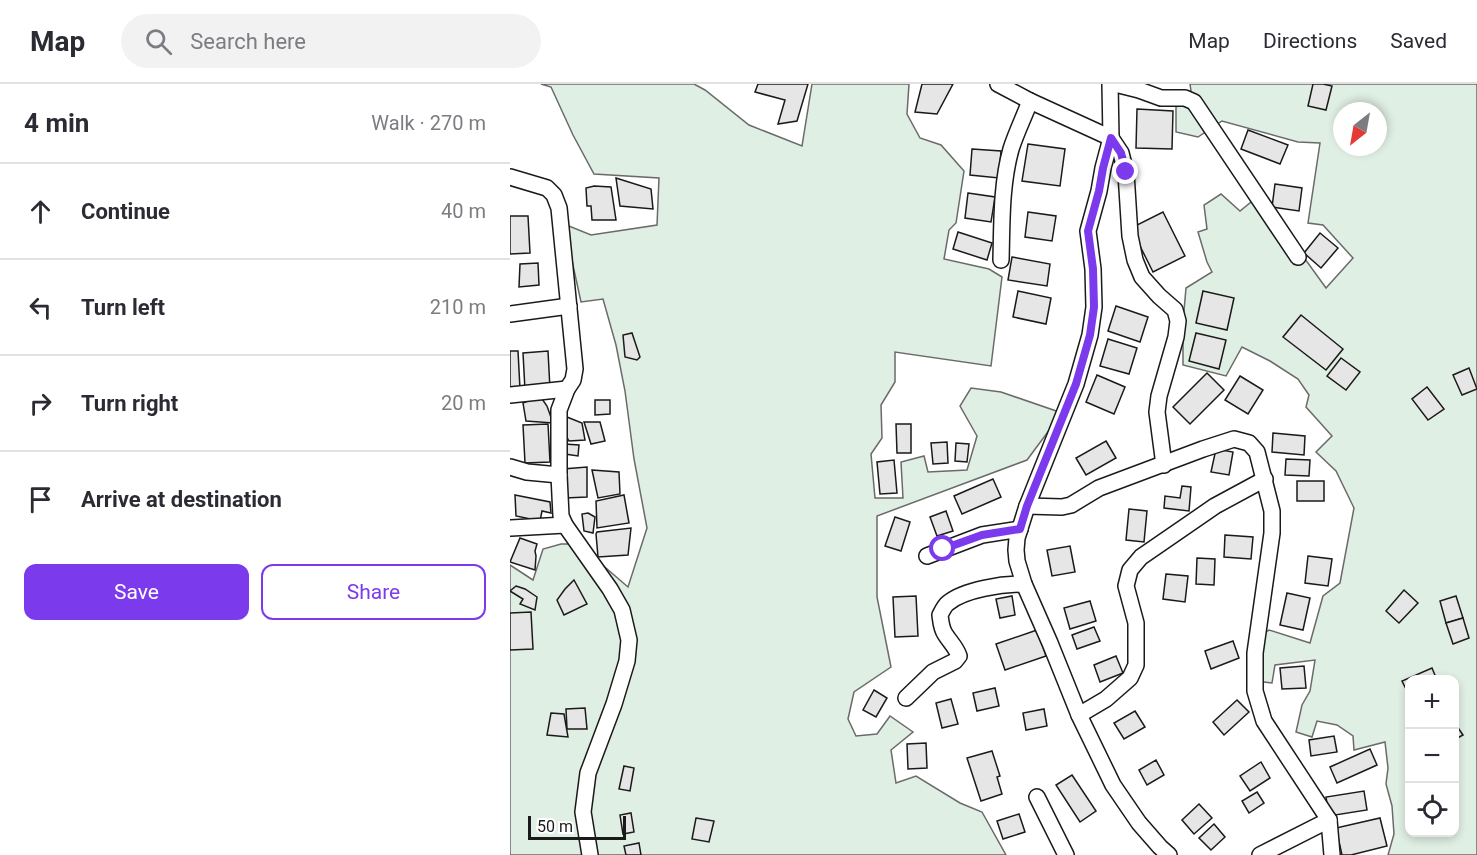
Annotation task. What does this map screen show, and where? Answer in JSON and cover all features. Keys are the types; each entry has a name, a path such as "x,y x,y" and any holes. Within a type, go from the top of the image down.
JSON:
{"street":[{"path":"998,84 1111,138 1121,153 1126,172 1130,236 1135,260 1142,277 1175,310 1178,321 1157,412 1164,465"},
{"path":"1110,84 1111,138 1088,231 1093,269 1094,307 1090,335 1076,384 1027,506 1017,538 1016,550 1024,584 1079,715 1113,785 1139,823 1169,855"},
{"path":"1115,84 1161,98 1185,98 1194,102 1298,257"},
{"path":"1001,260 1002,206 1006,173 1011,149 1030,101"},
{"path":"510,177 548,188 554,195 559,208 575,369 573,380 559,410 558,475 561,516 622,610 629,640 627,661 614,704 588,773 583,812 590,855"},
{"path":"510,314 569,306"},
{"path":"510,395 567,389"},
{"path":"1027,506 1071,505 1100,488 1234,439 1249,443 1257,452 1272,511 1272,533 1255,653 1256,691 1264,722 1329,820 1332,855"},
{"path":"510,467 527,472 558,475"},
{"path":"1079,715 1106,699 1130,678 1136,665 1136,623 1126,586 1130,570 1141,557 1215,506 1265,479"},
{"path":"512,528 565,525"},
{"path":"927,556 982,535 1020,529"},
{"path":"906,698 933,672 955,661 959,656 957,649 941,627 940,615 948,603 968,592 1009,584 1024,584"},
{"path":"1037,797 1066,855"},
{"path":"1260,855 1329,820"}],"green space":[{"path":"541,84 694,84 749,125 802,146 812,84 909,84 907,114 920,138 941,145 964,171 956,223 949,230 944,259 989,269 1002,277 991,366 895,352 895,382 881,405 882,438 871,454 875,498 903,498 901,462 924,456 928,472 967,470 977,436 960,406 971,388 1001,392 1062,413 1027,460 877,516 877,597 891,667 854,692 848,719 856,736 877,734 890,716 913,732 891,750 896,783 916,776 960,803 982,812 1006,855 510,855 510,565 533,580 543,549 561,544 578,544 628,587 647,528 616,345 603,299 581,302 564,224 591,235 657,225 659,178 594,174 551,87"},
{"path":"1190,84 1477,84 1477,855 1388,855 1394,834 1392,806 1386,784 1388,768 1385,742 1354,750 1353,736 1337,725 1317,721 1312,737 1296,732 1302,705 1310,691 1315,660 1275,665 1272,683 1256,681 1259,636 1269,630 1310,643 1323,596 1340,583 1354,508 1336,471 1316,452 1332,436 1306,407 1309,395 1298,379 1242,347 1226,376 1183,365 1186,288 1212,272 1198,232 1207,229 1204,205 1221,194 1240,211 1256,198 1287,234 1326,288 1353,258 1323,225 1308,223 1320,143 1298,142 1222,121 1198,137 1176,132 1176,107 1192,98"}],"building":[{"path":"758,84 808,84 797,121 778,124 785,100 755,92"},
{"path":"922,84 953,84 937,114 915,112"},
{"path":"1313,84 1332,86 1326,110 1308,106"},
{"path":"1137,109 1173,111 1172,149 1136,148"},
{"path":"1248,130 1288,145 1280,164 1241,149"},
{"path":"1028,144 1065,149 1060,186 1022,181"},
{"path":"972,149 1001,151 999,178 970,175"},
{"path":"616,178 651,189 653,209 620,206"},
{"path":"1275,184 1302,188 1299,211 1272,207"},
{"path":"611,187 616,220 592,220 591,206 587,206 586,188"},
{"path":"968,193 995,197 991,222 965,218"},
{"path":"1028,212 1056,216 1052,241 1025,237"},
{"path":"1163,212 1185,256 1153,272 1131,228"},
{"path":"510,216 528,216 530,253 510,254"},
{"path":"958,232 992,243 987,260 953,249"},
{"path":"1320,233 1338,248 1321,268 1304,253"},
{"path":"1012,257 1050,264 1047,286 1008,280"},
{"path":"538,263 539,285 519,287 520,264"},
{"path":"1018,291 1051,298 1046,324 1013,317"},
{"path":"1203,291 1234,298 1227,330 1196,323"},
{"path":"1116,306 1148,317 1140,342 1108,331"},
{"path":"1301,315 1343,349 1326,370 1283,337"},
{"path":"632,333 640,357 637,360 625,357 623,335"},
{"path":"1196,333 1226,340 1219,369 1189,361"},
{"path":"1108,339 1137,348 1129,374 1100,366"},
{"path":"510,351 518,351 520,389 510,389"},
{"path":"548,351 550,389 525,390 523,353"},
{"path":"1341,358 1360,372 1346,390 1327,376"},
{"path":"1469,368 1477,389 1462,395 1453,375"},
{"path":"1207,373 1224,390 1190,424 1173,407"},
{"path":"1097,375 1125,387 1114,414 1086,402"},
{"path":"1240,376 1263,390 1248,414 1225,400"},
{"path":"1427,387 1444,409 1428,420 1412,399"},
{"path":"540,396 547,406 553,423 526,421 523,403"},
{"path":"595,400 610,400 610,414 595,415"},
{"path":"567,417 582,423 585,440 569,441 564,432"},
{"path":"584,422 600,422 605,441 591,444"},
{"path":"548,424 550,462 525,463 523,425"},
{"path":"896,424 911,424 911,453 897,453"},
{"path":"1273,433 1305,436 1304,455 1272,452"},
{"path":"1106,441 1116,458 1086,475 1076,458"},
{"path":"947,442 948,463 933,464 931,443"},
{"path":"956,443 969,444 967,462 955,461"},
{"path":"564,444 579,445 578,456 565,454"},
{"path":"1216,449 1233,452 1229,475 1211,472"},
{"path":"1286,459 1310,460 1309,476 1285,475"},
{"path":"894,460 897,493 880,494 877,462"},
{"path":"587,467 587,497 565,498 563,469"},
{"path":"592,470 619,472 620,494 598,498"},
{"path":"993,479 1001,497 962,514 954,496"},
{"path":"1297,481 1324,481 1324,501 1297,501"},
{"path":"1182,486 1191,487 1189,511 1164,508 1165,496 1180,498"},
{"path":"515,495 550,502 551,513 542,511 540,521 516,516"},
{"path":"624,495 629,523 597,528 596,501"},
{"path":"1129,509 1147,511 1144,542 1126,540"},
{"path":"946,511 953,531 937,536 930,517"},
{"path":"588,513 595,517 593,533 584,531 582,514"},
{"path":"895,517 910,522 901,551 885,546"},
{"path":"631,528 628,555 598,557 597,532"},
{"path":"1225,535 1253,537 1251,559 1224,557"},
{"path":"520,538 537,544 535,570 510,562"},
{"path":"1070,546 1075,572 1052,576 1047,550"},
{"path":"1308,556 1332,559 1328,586 1305,583"},
{"path":"1197,558 1215,559 1214,585 1196,584"},
{"path":"1166,574 1188,576 1185,602 1163,599"},
{"path":"574,580 587,604 564,615 557,600"},
{"path":"516,586 537,597 535,610 520,604 523,599 510,591"},
{"path":"1404,590 1418,603 1399,623 1386,611"},
{"path":"1287,593 1310,598 1303,630 1280,625"},
{"path":"916,596 918,636 895,637 893,597"},
{"path":"1012,596 1015,615 1000,618 996,599"},
{"path":"1456,596 1463,618 1446,623 1440,601"},
{"path":"1090,601 1096,621 1070,629 1064,608"},
{"path":"531,612 533,649 510,650 510,613"},
{"path":"1463,618 1469,638 1453,644 1446,623"},
{"path":"1094,627 1100,641 1077,649 1072,635"},
{"path":"1037,630 1046,656 1005,670 996,644"},
{"path":"1233,641 1239,658 1211,669 1205,651"},
{"path":"1116,656 1123,673 1100,682 1094,665"},
{"path":"1304,666 1306,688 1282,689 1280,668"},
{"path":"1432,668 1435,675 1416,675"},
{"path":"995,688 999,706 977,711 973,693"},
{"path":"874,690 887,698 876,717 863,710"},
{"path":"951,699 958,724 942,728 936,703"},
{"path":"1237,700 1249,712 1224,735 1213,722"},
{"path":"585,708 587,729 567,729 566,709"},
{"path":"1044,709 1047,726 1026,730 1023,713"},
{"path":"1135,711 1145,727 1124,739 1114,723"},
{"path":"551,713 564,714 568,737 547,735"},
{"path":"1334,736 1337,752 1311,756 1309,740"},
{"path":"926,743 927,768 908,769 907,744"},
{"path":"1370,749 1377,765 1337,783 1330,767"},
{"path":"992,751 1000,776 997,777 1002,794 981,801 967,758"},
{"path":"1156,760 1164,775 1147,785 1139,770"},
{"path":"1261,762 1270,778 1250,791 1240,776"},
{"path":"624,766 634,768 630,791 619,789"},
{"path":"1072,775 1096,811 1080,822 1056,785"},
{"path":"1364,791 1367,810 1329,816 1326,797"},
{"path":"1257,792 1264,803 1249,813 1242,801"},
{"path":"1199,804 1212,818 1194,834 1182,820"},
{"path":"631,813 634,832 623,834 620,815"},
{"path":"1019,814 1025,832 1003,839 997,821"},
{"path":"696,818 714,821 709,842 692,839"},
{"path":"1380,818 1387,846 1342,855 1336,828"},
{"path":"1214,824 1225,837 1211,850 1199,838"},
{"path":"639,843 641,855 626,855 624,846"}],"route":[{"path":"943,549 982,535 1020,529 1076,384 1090,335 1094,307 1093,269 1088,231 1111,138 1121,153 1126,172"}]}
